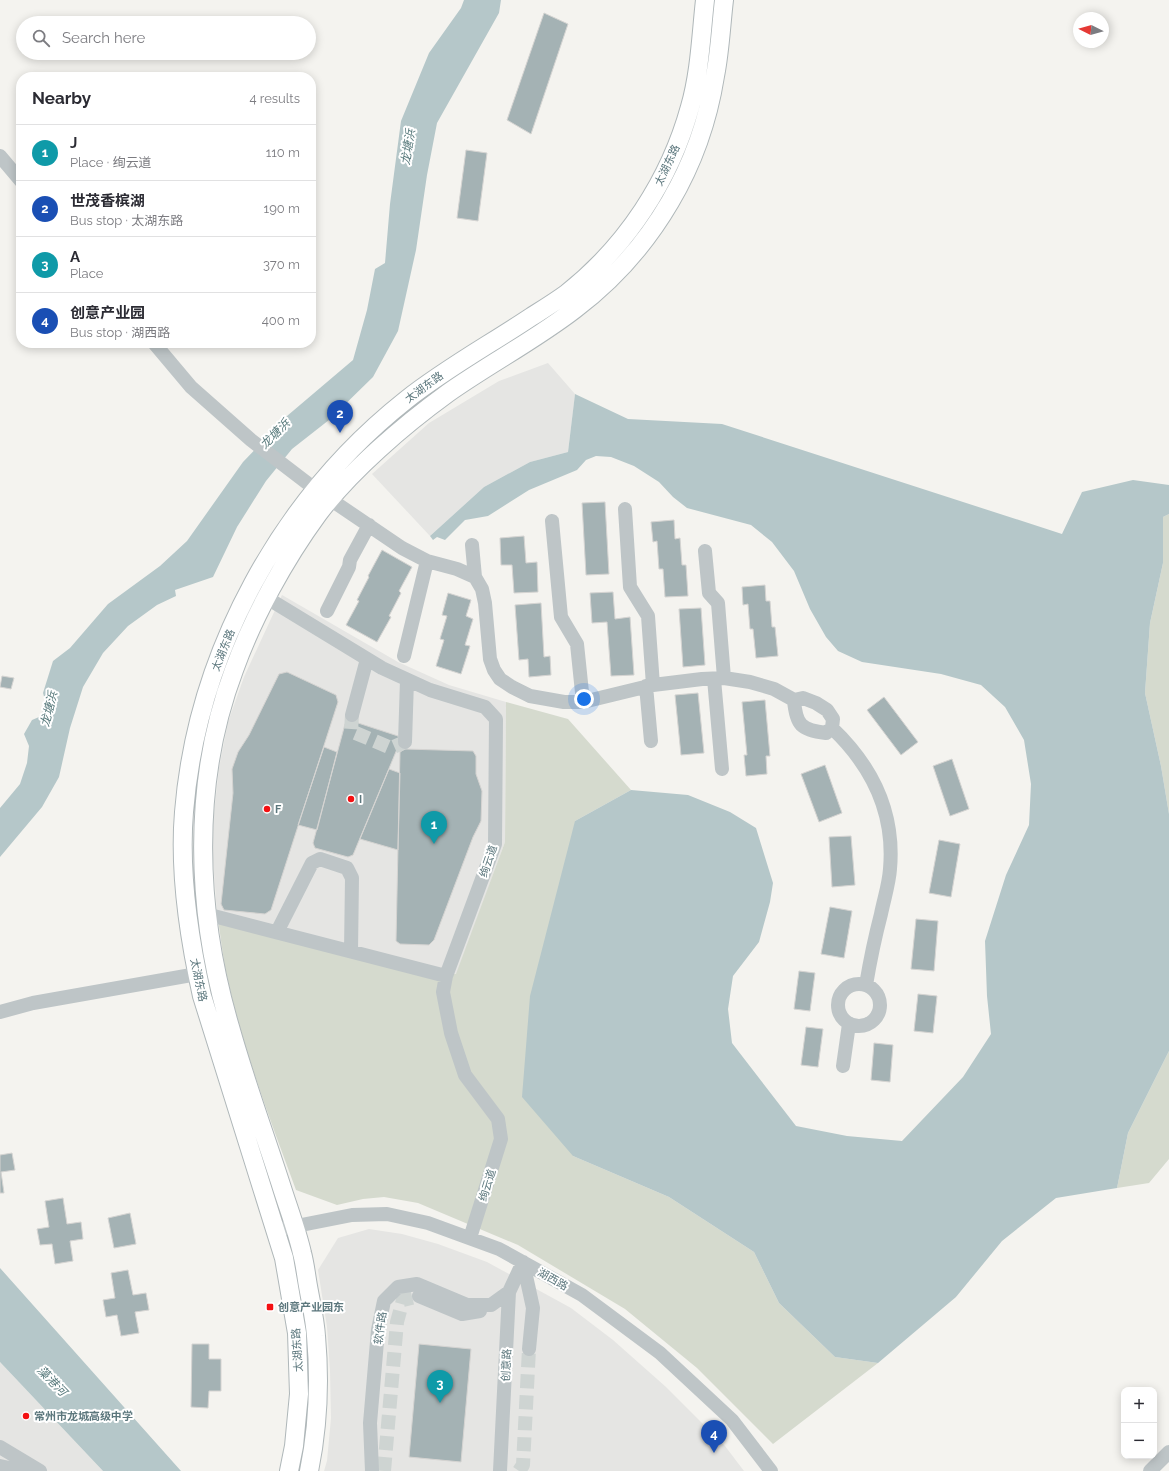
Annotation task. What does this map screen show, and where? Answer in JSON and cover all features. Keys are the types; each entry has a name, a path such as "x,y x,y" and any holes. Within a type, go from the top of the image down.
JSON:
{"main road":[{"name":"太湖东路","path":"289,1471 294,1446 299,1394 297,1333 284,1258 202,996 187,914 184,866 184,814 190,759 203,707 217,662 242,602 278,541 315,489 367,434 406,400 443,374 566,294 604,259 633,224 654,194 668,167 690,106 697,71 705,0"},
{"name":"太湖东路","path":"309,1471 314,1448 318,1392 316,1334 302,1254 230,1028 216,970 206,914 203,866 204,816 209,759 220,713 234,670 260,610 292,554 320,512 331,499 382,447 420,415 450,392 576,308 624,265 648,234 670,202 698,145 716,72 724,0"}],"street":[{"path":"0,156 16,175"},
{"path":"158,348 191,387 251,440 315,489 402,548 427,561 457,569 475,577"},
{"path":"625,509 630,587 648,616 649,685 652,741"},
{"path":"552,521 560,618 577,644 583,702"},
{"path":"327,611 349,567 350,560 369,525"},
{"path":"472,545 475,577 482,589 485,603 490,659 494,670 500,679 530,696 564,702 583,702 649,685 719,678 750,682 768,687 794,700 802,698 816,702 827,710 833,719 832,728 826,733 804,728 798,722 795,714 794,700"},
{"path":"705,550 709,593 718,603 722,769"},
{"path":"404,656 427,561"},
{"name":"绚云道","path":"267,598 382,668 430,690 485,707 496,719 495,844 446,976 443,992 451,1033 466,1075 498,1119 501,1139 470,1238"},
{"path":"352,715 367,659"},
{"path":"405,742 407,680"},
{"path":"832,728 848,743 865,764 881,799 891,844 890,870 887,887 866,985"},
{"path":"277,932 312,863 320,859 347,868 352,878 351,951"},
{"path":"206,914 446,976"},
{"path":"0,1012 33,1003 197,974"},
{"path":"859,984 866,985 874,990 879,998 880,1006 878,1015 872,1022 864,1026 848,1024 842,1019 839,1012 838,1004 840,996 844,990 851,986 859,984"},
{"path":"843,1066 848,1024"},
{"name":"湖西路","path":"276,1230 352,1215 387,1214 428,1223 499,1249 582,1295 660,1353 732,1420 771,1471"},
{"path":"523,1262 533,1308 529,1349"},
{"name":"创意路","path":"500,1471 509,1292 523,1262"},
{"name":"软件路","path":"372,1471 370,1423 378,1330 384,1301 398,1287 417,1284 467,1305 491,1305"},
{"path":"419,1296 462,1314 479,1312 509,1292"},
{"path":"0,1447 40,1471"},
{"path":"1150,1471 1169,1452"},
{"path":"0,1466 24,1471"}],"shaded area":[{"path":"548,363 575,394 568,452 530,462 484,487 430,536 372,474 429,423 499,381"},
{"path":"1169,514 1169,814 1161,766 1145,693 1150,623 1163,563 1163,517"},
{"path":"282,595 398,662 449,685 506,702 505,842 457,974 217,913 213,860 213,822 219,768 228,722 244,677"},
{"path":"506,702 568,719 631,790 575,821 573,1156 669,1197 754,1252 779,1303 835,1357 878,1363 773,1444 697,1368 625,1309 518,1245 418,1203 384,1197 363,1199 337,1205 296,1190 256,1080 239,1024 225,967 217,913 456,974 505,842"},
{"path":"1169,1051 1169,1159 1149,1183 1117,1188 1128,1133"},
{"path":"369,1229 402,1234 438,1244 487,1262 571,1308 613,1340 666,1387 725,1446 744,1471 324,1471 327,1461 331,1418 330,1371 327,1327 318,1270 338,1238"},
{"name":"常州市龙城高级中学","path":"0,1362 103,1471 0,1471"}],"water":[{"name":"龙塘浜","path":"464,0 501,0 499,13 437,123 427,175 416,250 398,331 373,377 329,420 292,449 266,481 237,527 213,577 175,590 176,596 157,605 128,626 103,653 83,687 70,728 59,777 42,807 0,857 0,808 20,784 27,763 29,746 24,734 32,720 39,717 45,708 43,693 53,661 70,648 108,604 160,566 187,541 243,462 287,416 353,360 367,310 375,269 385,263 390,204 401,121 429,53 461,8"},
{"path":"575,394 628,419 722,424 1062,534 1082,492 1133,480 1169,485 1169,514 1163,517 1163,563 1150,623 1145,693 1161,766 1169,814 1169,1051 1128,1133 1117,1188 1056,1198 1002,1241 956,1297 878,1363 835,1357 779,1303 754,1252 669,1197 573,1156 522,1097 530,996 575,821 631,790 688,795 730,812 756,828 773,883 770,902 759,942 733,976 728,1009 732,1043 796,1126 847,1136 902,1141 963,1077 991,1034 987,996 985,941 1006,875 1029,825 1031,784 1024,740 1005,707 981,685 941,674 862,662 838,651 826,637 810,609 794,571 772,542 751,525 687,508 673,497 659,482 634,466 611,457 596,456 586,460 577,470 529,490 488,516 465,520 445,540 437,537 433,540 430,536 484,487 530,462 568,452"},
{"name":"藻港河","path":"0,1268 181,1471 103,1471 0,1362"}],"building":[{"path":"544,13 568,24 531,134 507,120"},
{"path":"466,150 487,153 478,221 457,218"},
{"path":"605,502 609,574 586,575 582,503"},
{"path":"674,520 675,539 680,538 682,565 686,565 688,596 665,597 663,569 659,569 657,541 653,542 651,522"},
{"path":"524,536 526,563 537,562 538,592 514,593 512,565 501,565 500,538"},
{"path":"382,550 412,567 399,591 401,593 389,616 391,617 377,642 346,625 359,601 357,600 369,577 368,576"},
{"path":"765,585 766,601 770,601 772,627 775,627 778,656 756,658 753,629 750,629 748,604 743,605 742,587"},
{"path":"613,592 615,619 630,617 634,675 611,676 607,622 592,623 590,593"},
{"path":"448,593 471,600 466,616 473,619 465,645 470,646 461,674 436,666 444,640 440,639 447,616 442,615"},
{"path":"541,603 544,657 550,656 551,675 529,677 528,659 519,660 515,605"},
{"path":"701,608 705,665 683,667 679,609"},
{"name":"F","path":"287,672 336,695 338,702 271,910 265,914 224,910 221,904 233,793 232,769 238,752 249,735 279,674"},
{"path":"2,676 14,678 11,689 0,687"},
{"path":"698,693 704,753 681,755 675,695"},
{"path":"884,697 918,742 901,755 867,710"},
{"path":"765,700 770,756 766,756 767,774 746,776 744,755 747,755 742,702"},
{"name":"I","path":"352,721 398,736 400,742 353,855 348,857 315,848 313,843 345,724"},
{"path":"324,747 337,752 317,830 298,825"},
{"path":"405,749 473,751 476,756 476,774 482,791 481,821 473,837 434,940 429,945 400,944 396,941 400,752"},
{"path":"952,759 969,809 950,816 933,766"},
{"path":"825,765 842,813 819,822 801,774"},
{"path":"389,769 400,773 398,850 360,839"},
{"path":"851,836 855,885 832,887 829,837"},
{"path":"939,840 960,844 951,897 929,893"},
{"path":"830,907 852,911 844,958 821,954"},
{"path":"916,919 938,921 934,971 911,969"},
{"path":"799,971 815,973 810,1011 794,1009"},
{"path":"918,994 937,996 933,1033 914,1031"},
{"path":"806,1027 823,1029 818,1067 801,1065"},
{"path":"874,1043 893,1045 890,1082 871,1080"},
{"path":"12,1153 15,1170 1,1172 4,1193 0,1193 0,1155"},
{"path":"63,1198 67,1224 81,1222 83,1239 70,1241 73,1261 55,1264 52,1244 40,1245 37,1229 49,1227 45,1201"},
{"path":"130,1213 136,1244 114,1248 108,1218"},
{"path":"128,1270 133,1295 146,1293 149,1310 135,1312 139,1333 121,1336 117,1315 106,1317 103,1300 115,1298 111,1273"},
{"path":"192,1344 209,1344 209,1359 221,1359 221,1391 209,1391 208,1408 191,1407"},
{"path":"419,1344 471,1349 461,1462 409,1457"}],"tunnel":[{"path":"352,715 351,731 391,748 405,742"},
{"path":"384,1471 397,1322 403,1300 419,1296"},
{"path":"519,1471 523,1465 529,1349"}],"place":[{"name":"世茂香槟湖","path":"340,433"},
{"name":"I","path":"351,799"},
{"name":"F","path":"267,809"},
{"name":"J","path":"434,844"},
{"name":"创意产业园东","path":"270,1307"},
{"name":"A","path":"440,1403"},
{"name":"常州市龙城高级中学","path":"26,1416"},
{"name":"创意产业园","path":"714,1453"}]}
